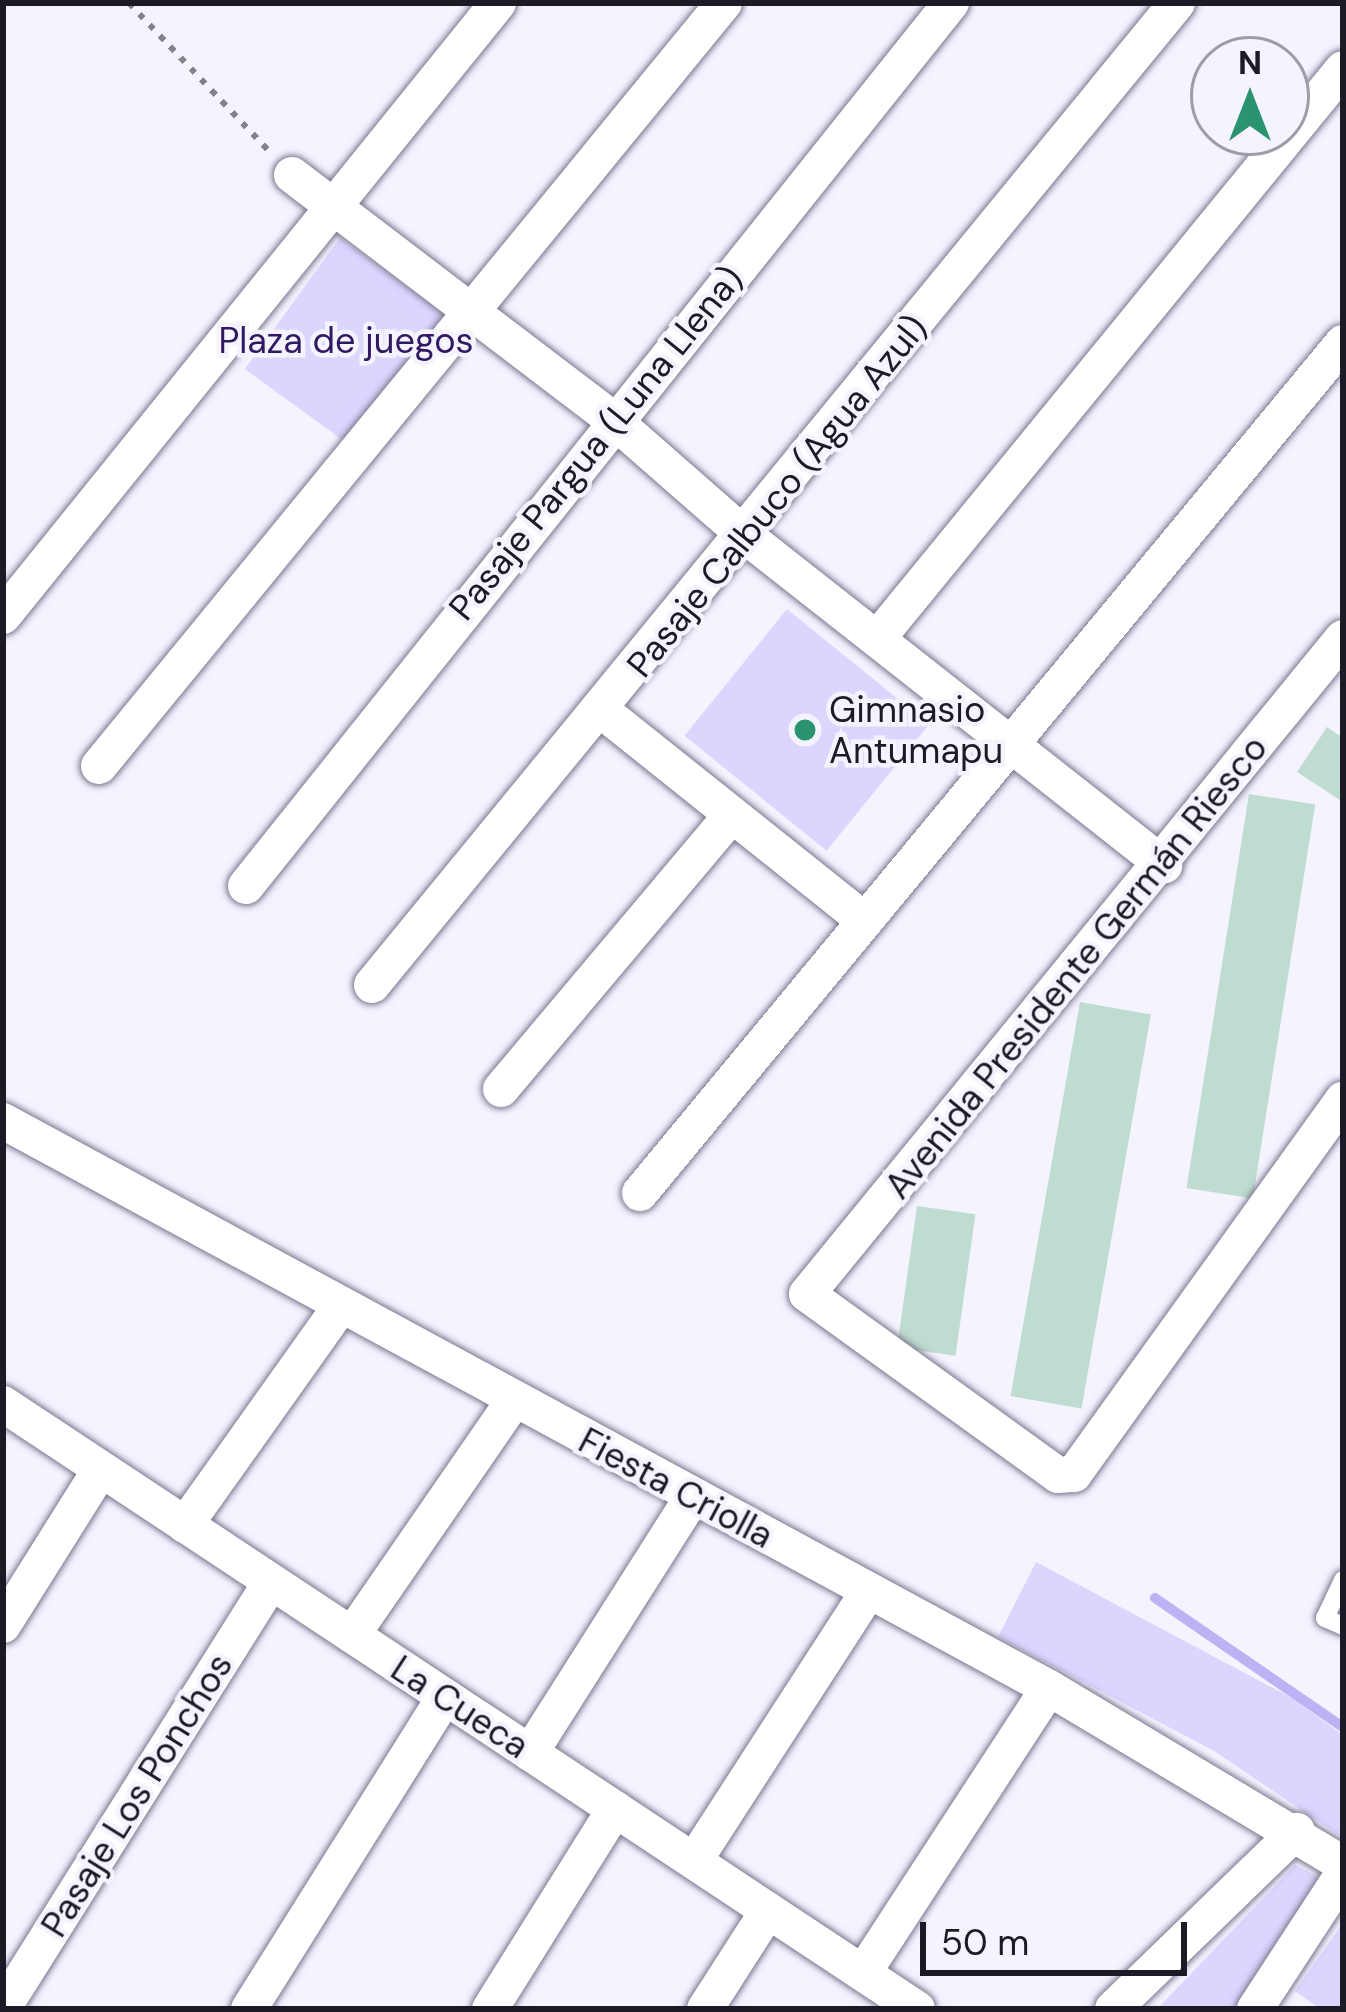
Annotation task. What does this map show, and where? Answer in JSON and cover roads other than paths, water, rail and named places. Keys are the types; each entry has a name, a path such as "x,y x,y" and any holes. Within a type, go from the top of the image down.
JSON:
{"street":[{"path":"3,616 498,3"},
{"path":"99,766 724,3"},
{"name":"Pasaje Pargua (Luna Llena)","path":"246,886 612,419 951,3"},
{"name":"Pasaje Calbuco (Agua Azul)","path":"372,985 747,537 1177,3"},
{"path":"878,639 1343,69"},
{"path":"292,175 612,419 747,537 1164,865"},
{"path":"640,1193 1343,343"},
{"name":"Avenida Presidente Germán Riesco","path":"1343,638 1164,865 807,1294 1058,1475 1075,1474 1343,1100"},
{"path":"602,710 865,921"},
{"path":"501,1089 732,815"},
{"name":"Fiesta Criolla","path":"3,1121 512,1403 1049,1688 1297,1831 1343,1864"},
{"path":"185,1525 340,1306"},
{"path":"352,1635 512,1403"},
{"name":"La Cueca","path":"3,1404 917,2009"},
{"path":"3,1625 101,1469"},
{"path":"530,1753 693,1496"},
{"name":"Pasaje Los Ponchos","path":"3,2008 271,1582"},
{"path":"694,1861 869,1591"},
{"path":"863,1973 1049,1688"},
{"path":"249,2009 445,1697"},
{"path":"490,2009 615,1809"},
{"path":"1113,2009 1297,1831"},
{"path":"1255,2009 1343,1874"},
{"path":"705,2009 768,1911"}],"lane":[{"path":"1343,1580 1324,1618 1343,1627"}],"waterway":[{"path":"1155,1598 1343,1727"}],"place":[{"name":"Gimnasio Antumapu","path":"805,730"}],"park label":[{"name":"Plaza de juegos","path":"346,341"}]}
